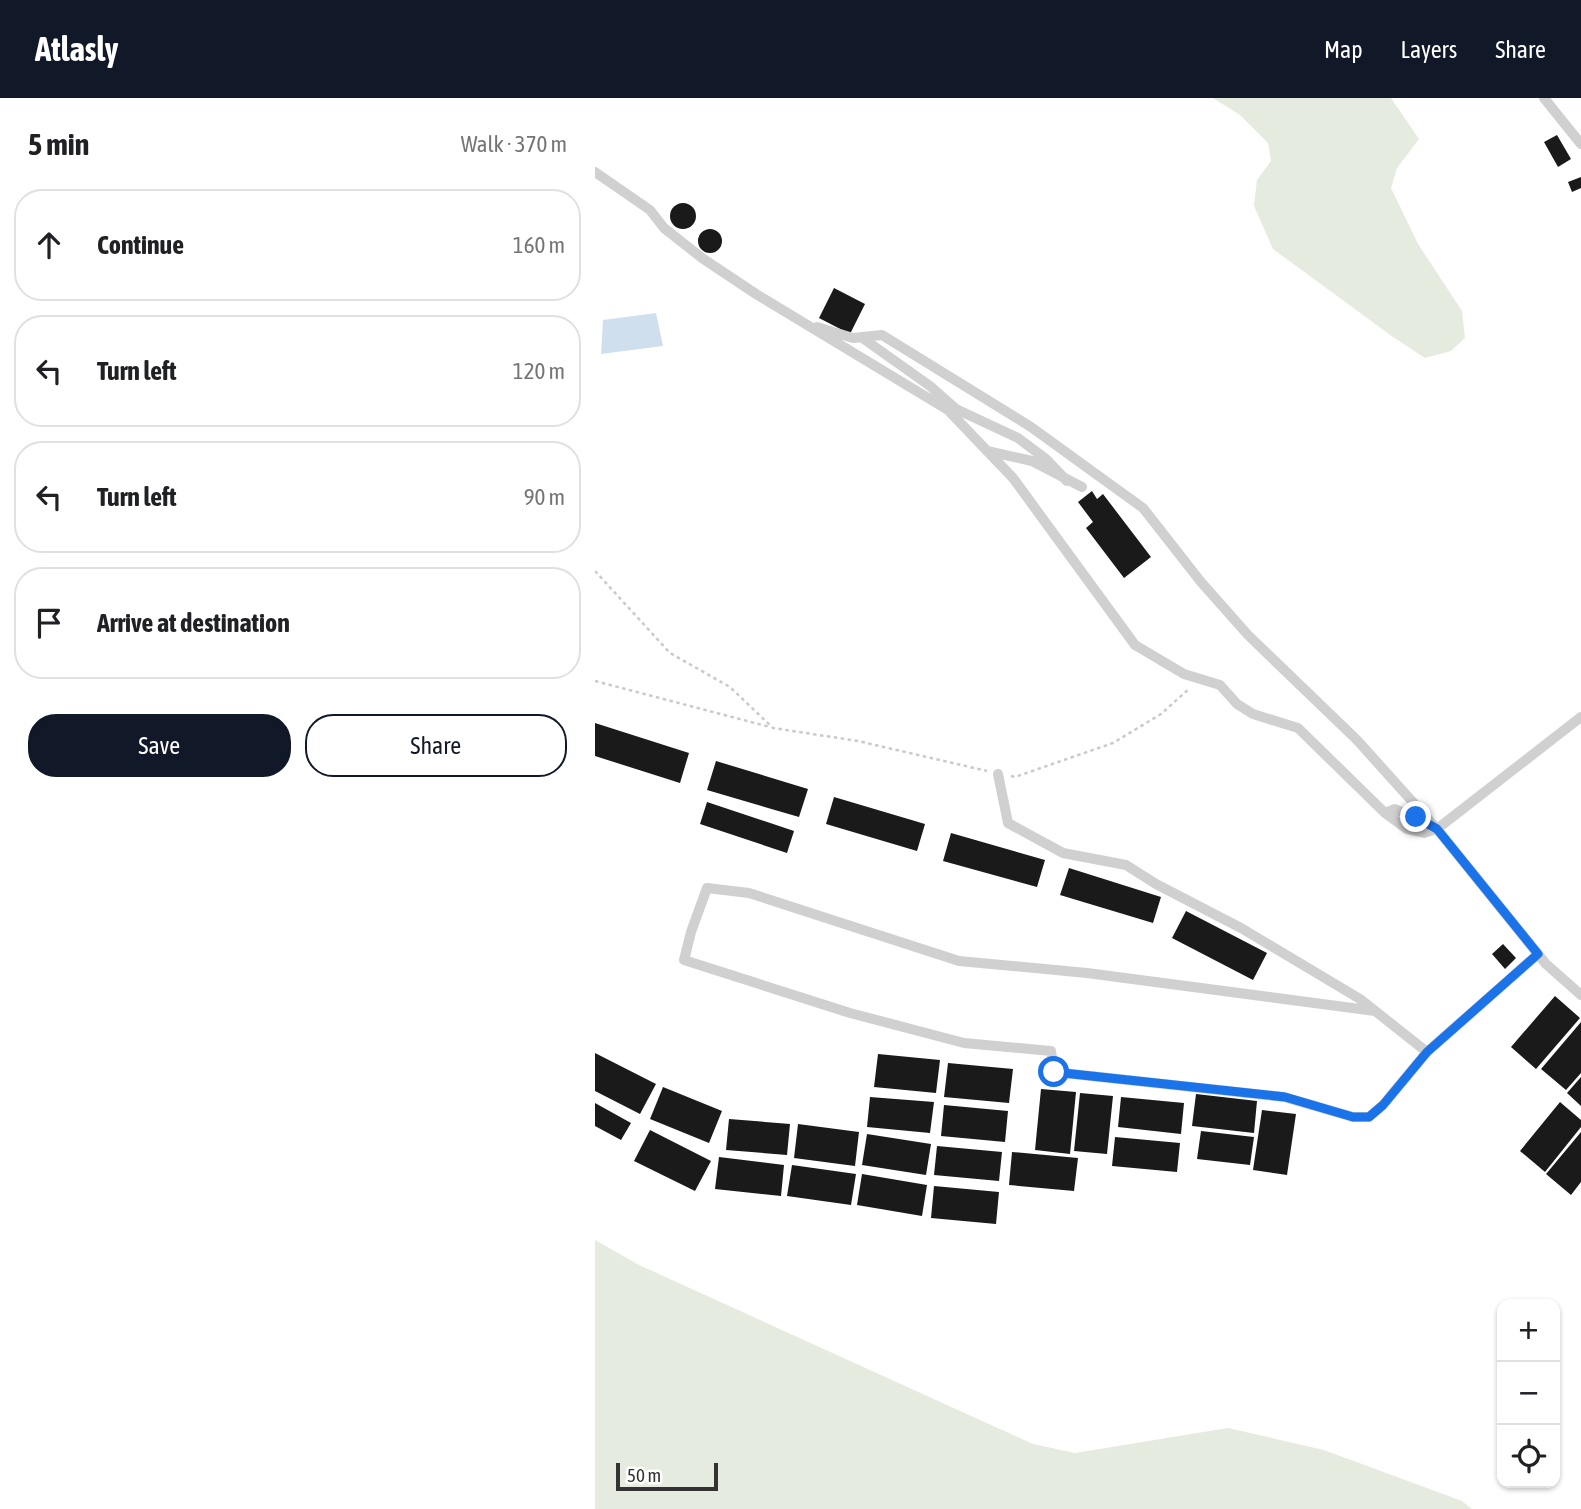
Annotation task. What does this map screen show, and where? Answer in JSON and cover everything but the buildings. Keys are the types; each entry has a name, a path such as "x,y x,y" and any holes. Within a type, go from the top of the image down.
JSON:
{"street":[{"path":"1544,98 1581,144"},
{"path":"595,172 650,210 664,228 702,258 803,323 948,410 1013,478 1135,645 1184,674 1220,685 1237,704 1253,714 1298,728 1385,813 1407,829 1425,833 1437,829 1581,717"},
{"path":"803,323 853,338 882,335 1031,427 1143,508 1201,582 1248,635 1357,740 1437,829 1546,964 1581,995"},
{"path":"861,337 930,386 956,409 1018,438 1046,459 1067,481"},
{"path":"987,450 1032,461 1082,487"},
{"path":"999,774 1007,823 1063,853 1126,865 1156,884 1241,928 1360,999 1427,1052"},
{"path":"1375,1011 1087,973 959,961 749,893 707,888 684,960 851,1013 964,1043 1052,1051 1054,1072 1285,1097 1353,1117 1369,1117 1427,1052 1538,954"}],"path":[{"path":"595,571 670,653 730,687 773,728"},
{"path":"595,681 773,728 858,741 1014,777 1113,743 1161,714 1201,679"}],"shaded area":[{"path":"1213,98 1391,98 1419,139 1397,168 1391,188 1418,244 1462,311 1465,338 1451,351 1425,358 1273,249 1254,206 1257,180 1271,161 1268,143 1240,115"},
{"path":"595,1240 639,1265 1033,1444 1075,1453 1228,1428 1324,1450 1462,1501 1472,1509 595,1509"}],"water":[{"path":"656,313 663,346 601,354 603,320"}],"route":[{"path":"1054,1072 1285,1097 1353,1117 1369,1117 1383,1105 1427,1052 1538,954 1437,829 1416,817"}]}
